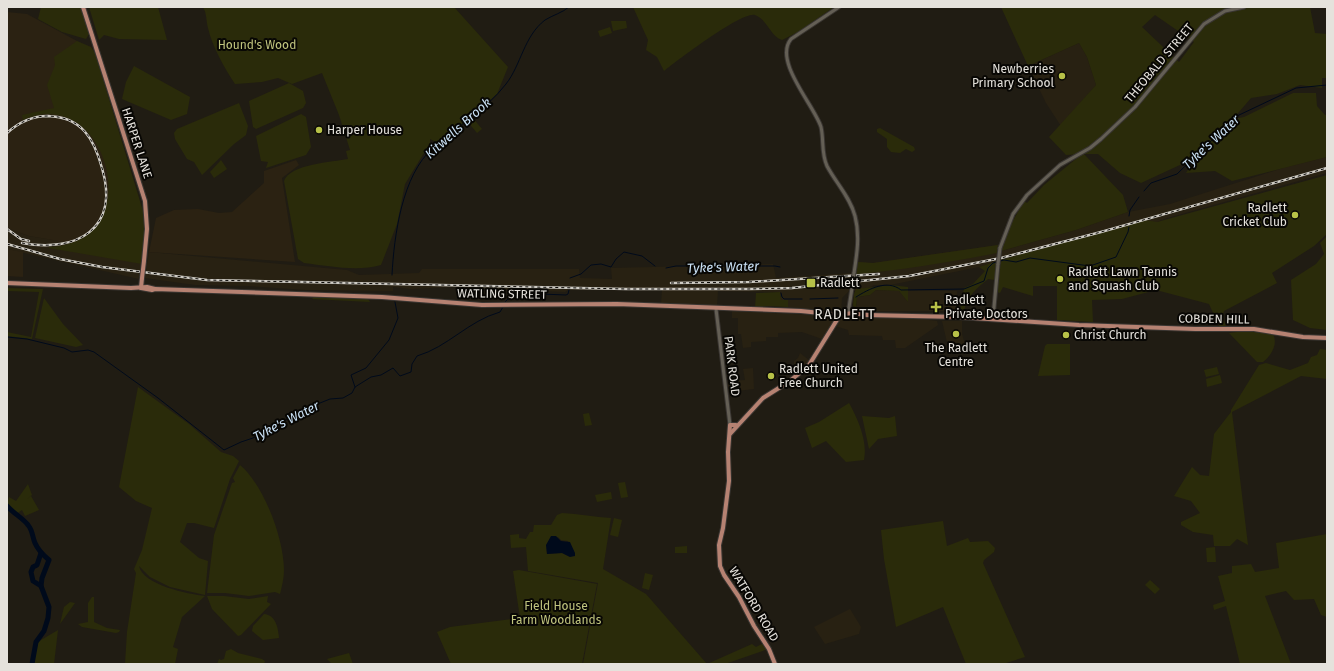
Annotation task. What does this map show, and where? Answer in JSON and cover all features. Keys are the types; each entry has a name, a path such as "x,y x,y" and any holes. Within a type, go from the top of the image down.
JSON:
{"main road":[{"name":"HARPER LANE","path":"83,7 145,201 147,229 141,288"},
{"name":"WATLING STREET","path":"7,283 141,288 152,290 374,297 499,305 617,304 716,309 801,311 840,315 992,318 1004,320 1102,325"},
{"name":"WATFORD ROAD","path":"730,434 736,425 763,398 810,365 840,315"},
{"name":"COBDEN HILL","path":"1102,325 1195,329 1254,329 1303,337 1326,338"},
{"name":"WATFORD ROAD","path":"730,425 728,452 729,481 723,528 719,545 720,566 724,575 739,597 754,626 769,649 776,664"},
{"path":"730,425 736,425"}],"street":[{"path":"839,7 791,39 787,45 786,51 792,74 820,126 826,164 851,203 858,231 849,314"},
{"name":"THEOBALD STREET","path":"992,318 1002,237 1013,214 1027,195 1060,165 1090,148 1101,139 1138,104 1204,24 1219,14 1244,7"},
{"name":"PARK ROAD","path":"716,309 730,425"}],"shaded area":[{"path":"7,12 27,14 77,41 92,52 141,208 83,245 29,236 7,228"},
{"name":"Newberries Primary School","path":"1079,43 1087,57 1096,85 1061,126 1046,103 1028,66"},
{"path":"1327,157 1327,173 1164,219 1144,228 1000,263 1001,251 1076,230 1128,212 1170,204 1283,168"},
{"path":"296,160 299,165 282,178 295,262 149,252 156,218 174,210 198,209 219,213 232,212 264,183 264,171"},
{"path":"7,228 29,236 142,253 139,279 7,249"},
{"path":"998,245 997,261 979,267 890,285 874,285 856,294 854,289 858,262 873,263"},
{"path":"7,249 23,252 23,277 7,276"},
{"path":"149,252 347,270 359,275 419,273 422,269 579,269 580,278 612,279 611,268 773,264 776,278 852,273 851,289 842,298 841,312 833,312 788,307 788,300 781,300 780,292 718,291 717,305 661,304 662,290 568,290 565,292 451,287 411,289 393,287 393,291 306,290 247,286 195,285 145,278"},
{"path":"876,290 899,291 908,302 908,291 957,291 956,311 856,311 857,297 870,295"},
{"path":"732,311 834,316 836,320 822,339 802,332 778,333 778,337 766,337 766,341 751,342 751,347 743,348 741,334 738,334 738,318 732,318"},
{"path":"842,317 922,319 937,321 938,325 905,348 896,348 895,340 883,340 882,336 849,335 848,330 835,326"},
{"path":"942,321 962,321 962,334 966,348 949,351"},
{"path":"800,353 810,361 798,372 797,368 794,367 794,361 798,358"},
{"path":"753,368 754,389 729,392 728,381 745,380 743,369"},
{"path":"850,609 861,627 859,634 825,644 814,627"}],"green space":[{"path":"41,7 81,7 89,34 86,39 62,32 38,19"},
{"path":"89,7 158,7 167,40 119,39 104,35 99,40"},
{"name":"Hound's Wood","path":"203,7 454,7 508,67 497,94 440,144 430,139 430,143 405,184 397,224 381,265 362,268 343,268 304,263 298,259 284,181 288,175 303,167 348,159 346,151 350,150 339,115 322,73 292,84 278,78 262,82 235,84 212,42"},
{"path":"633,7 834,7 798,32 782,40 774,35 759,17 755,15 748,16 710,37 664,71 657,57 646,50 648,40"},
{"path":"1001,7 1310,7 1315,33 1327,34 1327,78 1322,78 1322,88 1300,85 1277,94 1251,98 1233,119 1244,117 1293,93 1316,93 1317,106 1325,115 1327,115 1327,157 1232,181 1215,171 1186,173 1195,158 1141,183 1120,173 1098,154 1084,154 1123,195 1128,212 1076,230 1001,251 1005,235 1024,201 1027,203 1044,185 1082,154 1066,155 1049,137 1096,85 1087,57 1079,43 1028,66","holes":["1155,15 1194,42 1179,62 1142,27"]},
{"path":"611,21 626,21 627,28 613,31"},
{"path":"610,27 612,33 600,37 598,31"},
{"path":"77,41 91,47 95,53 143,211 145,241 142,264 49,248 81,239 100,220 108,195 106,167 95,142 77,123 52,114 23,120 22,115 54,108 47,85 55,65 54,57"},
{"path":"134,66 190,97 187,114 171,120 122,99 126,82"},
{"path":"289,83 303,91 306,103 303,108 256,129 253,127 249,101"},
{"path":"239,103 248,126 246,135 234,144 202,175 194,162 187,159 175,139 174,133 177,129"},
{"path":"301,114 306,117 311,147 306,155 266,168 268,162 261,161 256,136"},
{"path":"472,117 482,129 477,133 467,121"},
{"path":"880,128 914,147 915,150 912,152 906,149 900,153 891,152 887,147 887,139 877,132 877,129"},
{"path":"221,160 227,169 214,178 210,172"},
{"path":"1327,175 1327,234 1314,246 1272,273 1277,283 1224,311 1222,317 1226,326 1219,326 1209,304 1156,290 1122,299 1092,300 1093,322 1057,320 1057,286 1033,286 1033,296 1003,287 1000,293 997,292 1001,260 1145,220 1157,222"},
{"path":"1327,236 1327,330 1310,328 1293,320 1291,280 1316,264 1324,254 1320,243"},
{"path":"998,245 997,253 962,260 856,274 858,262 873,263"},
{"path":"997,261 995,280 988,279 980,286 967,301 964,311 960,311 964,288 973,284 985,271 979,267"},
{"path":"891,285 908,287 908,302 899,291 876,290 870,295 857,297 856,307 853,306 856,289"},
{"path":"7,288 43,289 32,339 7,336 7,332 31,337 39,292 7,291"},
{"path":"780,292 781,300 788,300 788,307 767,306 755,308 756,293"},
{"path":"314,297 368,299 370,302 312,299"},
{"path":"44,298 63,324 83,345 76,347 35,338"},
{"path":"1245,331 1273,334 1275,342 1273,349 1263,362 1257,362 1229,333"},
{"path":"1047,344 1070,344 1070,375 1038,376 1045,346"},
{"path":"1320,349 1327,350 1327,379 1301,376 1232,412 1248,545 1237,539 1230,546 1214,546 1213,535 1193,532 1181,525 1181,522 1200,513 1191,501 1174,496 1192,467 1200,475 1209,476 1214,434 1231,412 1259,365 1266,363 1290,370 1308,363 1311,357 1317,355"},
{"path":"1217,367 1219,374 1206,377 1204,370"},
{"path":"1220,375 1222,383 1207,387 1206,379"},
{"path":"138,387 189,424 221,452 233,456 239,461 230,479 214,528 194,523 187,523 180,542 199,558 208,561 205,595 170,587 150,577 139,566 142,573 157,583 178,591 205,596 182,617 173,647 178,649 175,664 125,664 127,632 136,573 134,569 142,550 152,508 136,501 119,487"},
{"path":"849,403 856,416 861,431 865,446 865,453 864,460 846,462 826,441 812,448 805,428 819,422"},
{"path":"589,413 592,425 585,426 583,414"},
{"path":"862,416 889,418 895,416 897,436 878,439 869,449"},
{"path":"240,465 257,485 271,513 276,528 283,557 284,570 280,594 275,592 249,596 225,593 207,593 214,535 232,483 235,482 233,478"},
{"path":"625,482 628,497 621,498 618,483"},
{"path":"28,484 32,495 27,499 31,496 39,510 25,516 22,510 16,514 7,505 9,497 16,501"},
{"path":"611,492 612,499 597,502 595,495"},
{"path":"562,513 611,518 603,569 646,594 707,664 583,664 598,583 528,571 526,547 511,548 510,535 519,534 519,538 526,539 530,532 533,532 534,525 551,525 557,515","holes":["558,537 561,540 568,541 570,557 562,553 547,554 546,545"]},
{"path":"614,518 622,520 618,537 610,535"},
{"path":"943,521 947,546 968,538 970,542 988,541 995,548 994,552 984,560 983,563 1025,657 1003,664 966,664 943,607 896,627 884,559 881,530"},
{"path":"1327,534 1327,617 1321,615 1314,599 1294,600 1286,591 1265,596 1291,664 1240,664 1226,606 1214,610 1213,605 1225,601 1218,576 1232,573 1232,566 1251,564 1255,572 1279,568 1276,543"},
{"path":"687,546 687,553 675,553 675,547"},
{"path":"1215,547 1216,562 1207,562 1206,548"},
{"name":"Field House Farm Woodlands","path":"519,570 597,584 582,664 451,664 437,632 450,627 520,618 513,571"},
{"path":"645,573 653,575 649,590 642,588"},
{"path":"1150,580 1160,589 1155,594 1145,585"},
{"path":"207,596 224,596 249,599 268,596 267,602 271,604 241,635 238,636 212,609"},
{"path":"92,597 94,597 94,622 107,628 120,630 119,632 116,633 82,627 78,624 88,622 88,603"},
{"path":"70,602 75,603 60,624 64,607"},
{"path":"264,614 274,619 279,638 263,640 252,631 253,626"},
{"path":"58,630 54,664 33,664 36,643"},
{"path":"764,643 768,649 725,664 707,664 752,644 756,647"},
{"path":"231,649 238,653 262,659 265,661 264,664 217,664 219,659 224,659 226,651"},
{"path":"349,653 353,664 332,664 327,659"}],"water":[{"path":"551,536 556,536 561,541 570,542 575,556 570,557 562,553 547,554 546,545"}],"waterway":[{"name":"Kitwells Brook","path":"392,275 395,242 402,207 407,190 422,160 442,140 489,102 506,84 527,42 538,27 545,20 569,7"},
{"name":"Tyke's Water","path":"1144,191 1151,183 1177,174 1237,116 1296,88 1327,85"},
{"name":"Tyke's Water","path":"1129,216 1130,210 1139,197"},
{"name":"Tyke's Water","path":"856,297 872,288 884,285 890,285 901,290 964,289 984,281 988,268 993,263 1004,260 1016,262 1030,258 1090,266 1116,257 1129,227"},
{"name":"Tyke's Water","path":"570,278 581,274 591,265 601,264 611,267 616,259 624,252 642,256 655,266"},
{"name":"Tyke's Water","path":"666,268 676,266 780,267"},
{"name":"Tyke's Water","path":"505,302 508,299 541,294 566,295 568,294 569,290"},
{"name":"Tyke's Water","path":"781,293 784,299 802,299"},
{"name":"Tyke's Water","path":"810,299 838,298"},
{"name":"Kitwells Brook","path":"355,387 351,375 366,368 389,340 398,318 395,302"},
{"name":"Tyke's Water","path":"7,337 27,339 64,348 72,352 88,350 94,352 158,398 224,450 253,438 310,407 330,399 343,398 352,393 355,387 371,377 381,375 393,368 400,376 411,372 412,364 417,356 439,347 478,321 500,312 503,307"},
{"path":"7,506 28,525 38,548 49,560 42,578 41,586 49,607 48,618 44,631 36,642 32,664"},
{"path":"41,553 37,565 33,567 31,572 33,581 41,586"}],"railway":[{"path":"7,133 21,123 36,117 60,117 70,120 85,132 95,148 102,168 106,189 105,207 99,221 89,232 76,240 60,244 42,245 22,243"},
{"path":"7,244 60,259 102,267 207,280 626,289 792,288 909,276 1001,258 1101,232 1327,168"},
{"path":"7,229 21,239 29,241"},
{"path":"671,283 749,282 879,274"}],"place":[{"name":"Newberries Primary School","path":"1062,76"},
{"name":"Harper House","path":"319,130"},
{"name":"Radlett Cricket Club","path":"1295,215"},
{"name":"Radlett Lawn Tennis and Squash Club","path":"1060,279"},
{"name":"Radlett","path":"811,283"},
{"name":"Radlett Private Doctors","path":"936,307"},
{"name":"The Radlett Centre","path":"956,334"},
{"name":"Christ Church","path":"1066,335"},
{"name":"Radlett United Free Church","path":"771,376"}],"district":[{"name":"RADLETT","path":"845,314"}]}
